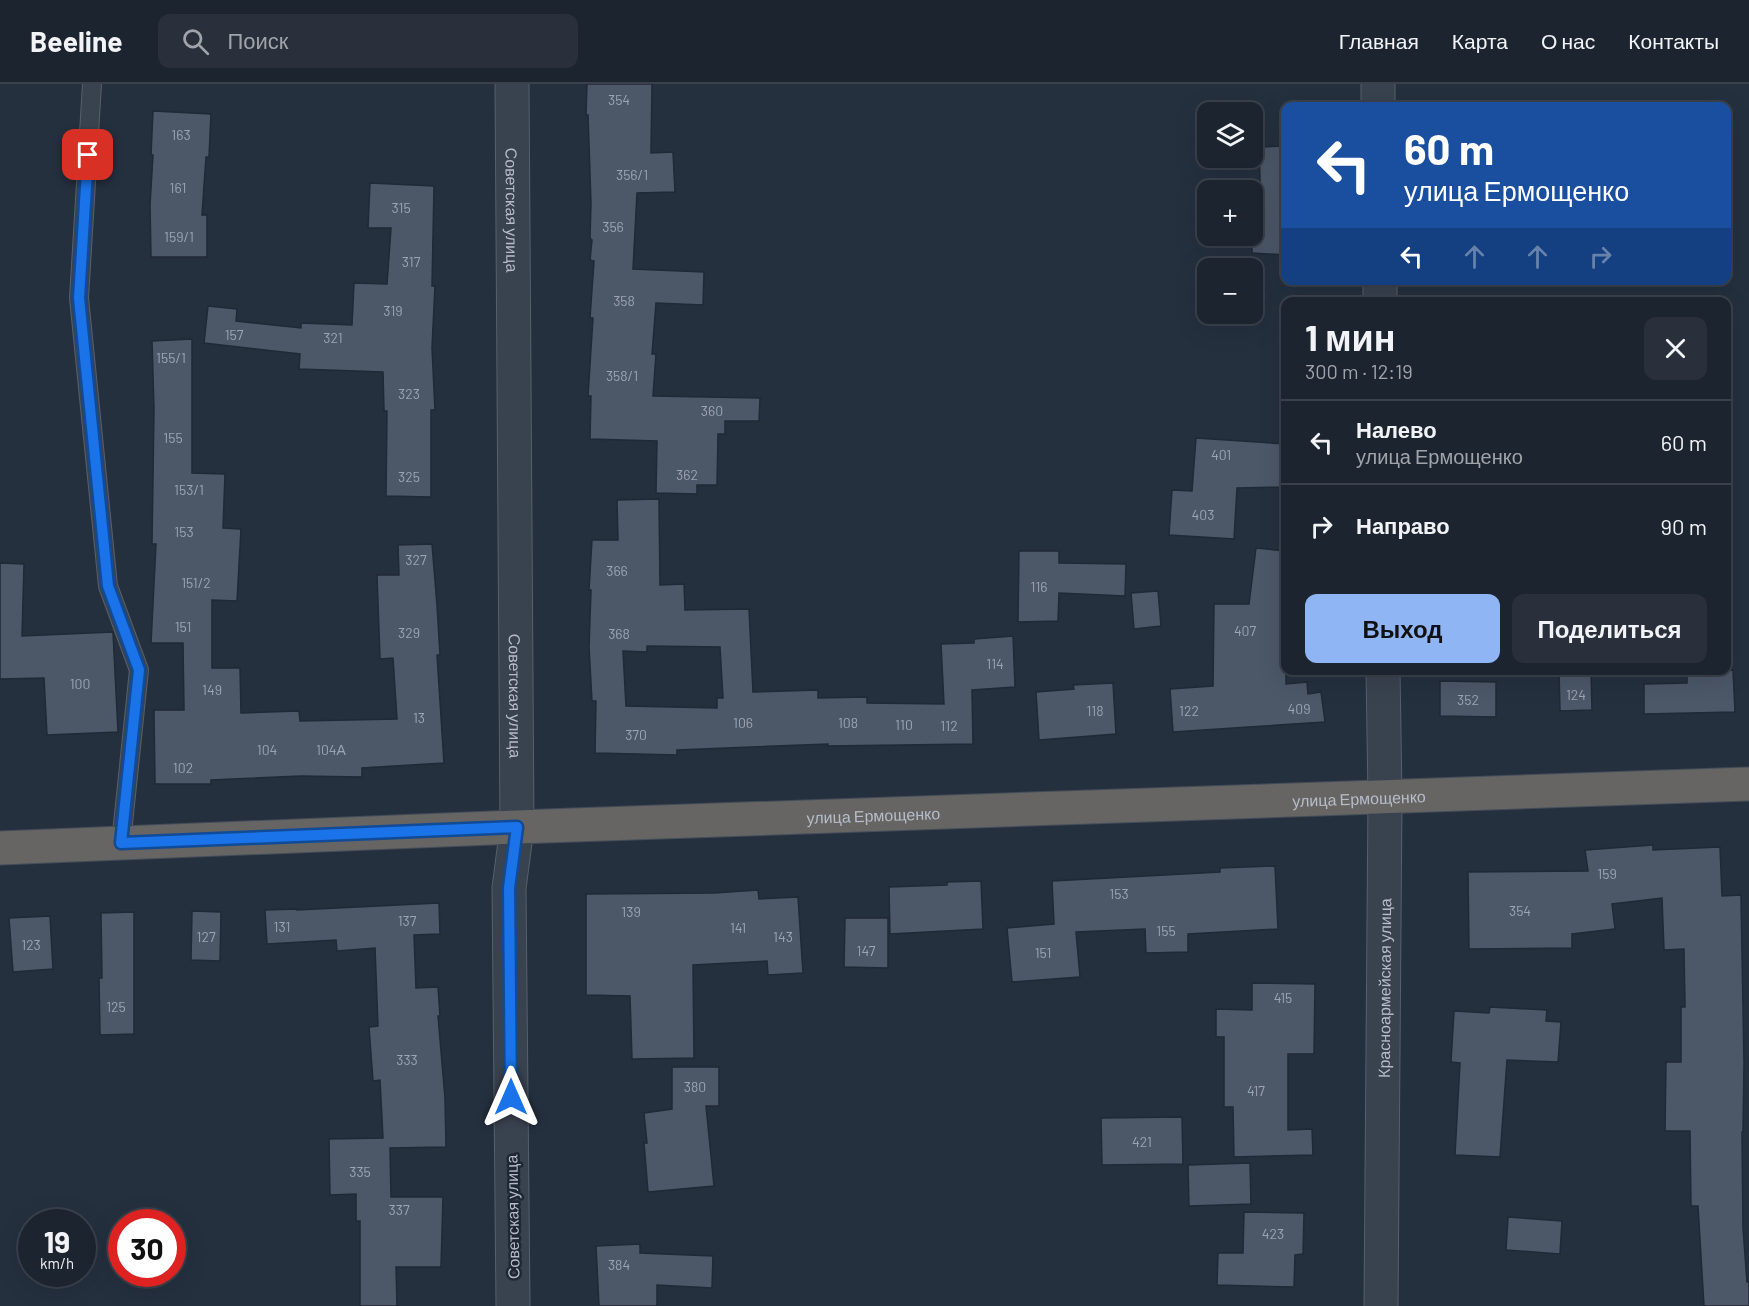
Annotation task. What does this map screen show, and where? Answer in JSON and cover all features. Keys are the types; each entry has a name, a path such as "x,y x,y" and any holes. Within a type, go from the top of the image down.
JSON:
{"highway":[{"name":"улица Ермощенко","path":"0,848 517,827 1749,784"}],"street":[{"name":"Советская улица","path":"512,84 517,827 509,888 513,1306"},
{"path":"1378,84 1378,102"},
{"name":"Красноармейская улица","path":"1381,1306 1385,797 1383,675"}],"lane":[{"path":"92,84 79,298 108,586 139,670 121,843"}],"building":[{"path":"587,84 652,84 651,153 673,152 675,192 637,193 633,269 704,272 703,305 656,303 652,354 656,354 653,396 760,398 759,421 725,421 725,434 718,434 717,485 697,485 697,494 656,493 657,441 590,439 591,396 588,396 594,261 590,260 592,240 590,238 588,115 586,115"},
{"path":"153,111 211,114 209,157 206,157 202,215 207,215 207,257 151,257"},
{"path":"1281,146 1281,255 1252,253 1252,246 1263,246 1263,180 1260,180 1260,168 1263,168 1263,147"},
{"path":"370,183 434,186 432,286 435,286 432,348 435,410 431,410 431,497 386,496 387,411 384,411 383,372 299,369 300,354 204,343 208,306 237,309 236,321 301,328 301,323 352,325 354,283 387,284 391,228 368,228"},
{"path":"192,339 192,473 225,474 223,528 241,529 237,601 212,600 212,668 240,668 241,713 299,711 300,721 397,719 393,658 380,659 377,575 399,575 398,545 432,544 440,655 437,655 444,763 362,768 362,777 301,776 211,780 211,784 155,784 154,710 184,710 183,643 151,643 156,544 152,544 154,409 152,341"},
{"path":"1196,438 1281,444 1281,487 1237,488 1234,539 1169,535 1172,490 1192,491"},
{"path":"659,499 660,585 684,584 685,610 749,609 753,692 818,690 818,698 867,697 867,703 944,704 941,644 974,643 974,639 1013,636 1015,687 972,690 973,744 828,746 828,744 677,750 677,755 595,753 596,701 592,701 589,647 592,540 618,540 617,500","holes":["647,646 720,647 723,698 717,698 717,708 626,706 623,651 647,652"]},
{"path":"1256,548 1281,550 1281,675 1286,675 1286,684 1307,682 1308,694 1321,692 1325,722 1173,732 1170,689 1213,686 1214,604 1249,604"},
{"path":"1019,551 1059,551 1059,563 1126,564 1125,596 1059,593 1058,621 1018,622"},
{"path":"0,563 24,564 22,636 113,632 118,732 47,735 44,678 0,679"},
{"path":"1158,591 1161,626 1134,629 1131,593"},
{"path":"1731,670 1733,670 1735,712 1644,714 1644,684 1687,683 1687,675 1731,675"},
{"path":"1559,675 1591,675 1592,710 1560,711"},
{"path":"1440,681 1496,682 1496,717 1440,716"},
{"path":"1113,683 1116,734 1039,740 1036,692 1074,689 1073,685"},
{"path":"1653,845 1653,850 1720,847 1722,896 1741,895 1744,1063 1743,1228 1747,1282 1749,1282 1749,1306 1704,1306 1698,1206 1691,1206 1690,1131 1665,1131 1666,1062 1681,1062 1681,1007 1685,1007 1684,949 1664,950 1662,898 1612,904 1615,929 1572,934 1572,948 1469,949 1468,872 1588,871 1585,850"},
{"path":"1275,866 1278,929 1188,934 1188,952 1146,953 1145,929 1076,932 1080,977 1012,982 1007,928 1054,924 1052,881 1220,872 1220,868"},
{"path":"981,881 983,929 890,934 889,887"},
{"path":"758,890 759,899 798,897 803,973 768,975 767,961 693,965 694,1058 632,1059 630,996 586,995 586,894 714,893"},
{"path":"439,903 440,934 414,935 416,988 438,987 446,1147 390,1148 391,1197 443,1197 441,1267 396,1267 397,1306 360,1306 360,1221 356,1221 356,1194 330,1195 329,1139 383,1138 380,1080 373,1081 369,1027 378,1026 375,948 337,951 336,940 267,944 265,910"},
{"path":"192,911 221,912 220,961 191,960"},
{"path":"134,912 134,1034 100,1035 101,913"},
{"path":"50,916 53,969 13,972 9,918"},
{"path":"845,918 888,918 888,968 844,967"},
{"path":"1252,983 1315,984 1314,1054 1288,1054 1288,1130 1312,1129 1313,1155 1234,1157 1233,1107 1224,1107 1224,1037 1216,1037 1216,1009 1252,1010"},
{"path":"1490,1007 1547,1010 1546,1021 1561,1022 1558,1062 1507,1060 1500,1157 1455,1155 1460,1063 1451,1062 1454,1011 1489,1013"},
{"path":"672,1067 719,1067 719,1106 706,1106 714,1186 648,1192 644,1113 672,1109"},
{"path":"1182,1117 1183,1164 1102,1165 1101,1118"},
{"path":"1250,1163 1251,1204 1189,1206 1188,1165"},
{"path":"1244,1212 1304,1213 1303,1254 1295,1255 1294,1287 1217,1285 1218,1253 1243,1253"},
{"path":"1508,1217 1562,1221 1560,1254 1506,1250"},
{"path":"640,1244 640,1253 713,1256 712,1288 657,1285 657,1306 599,1306 596,1246"}],"route":[{"path":"88,155 79,298 108,586 139,670 121,843 517,827 509,888 511,1097"}]}
